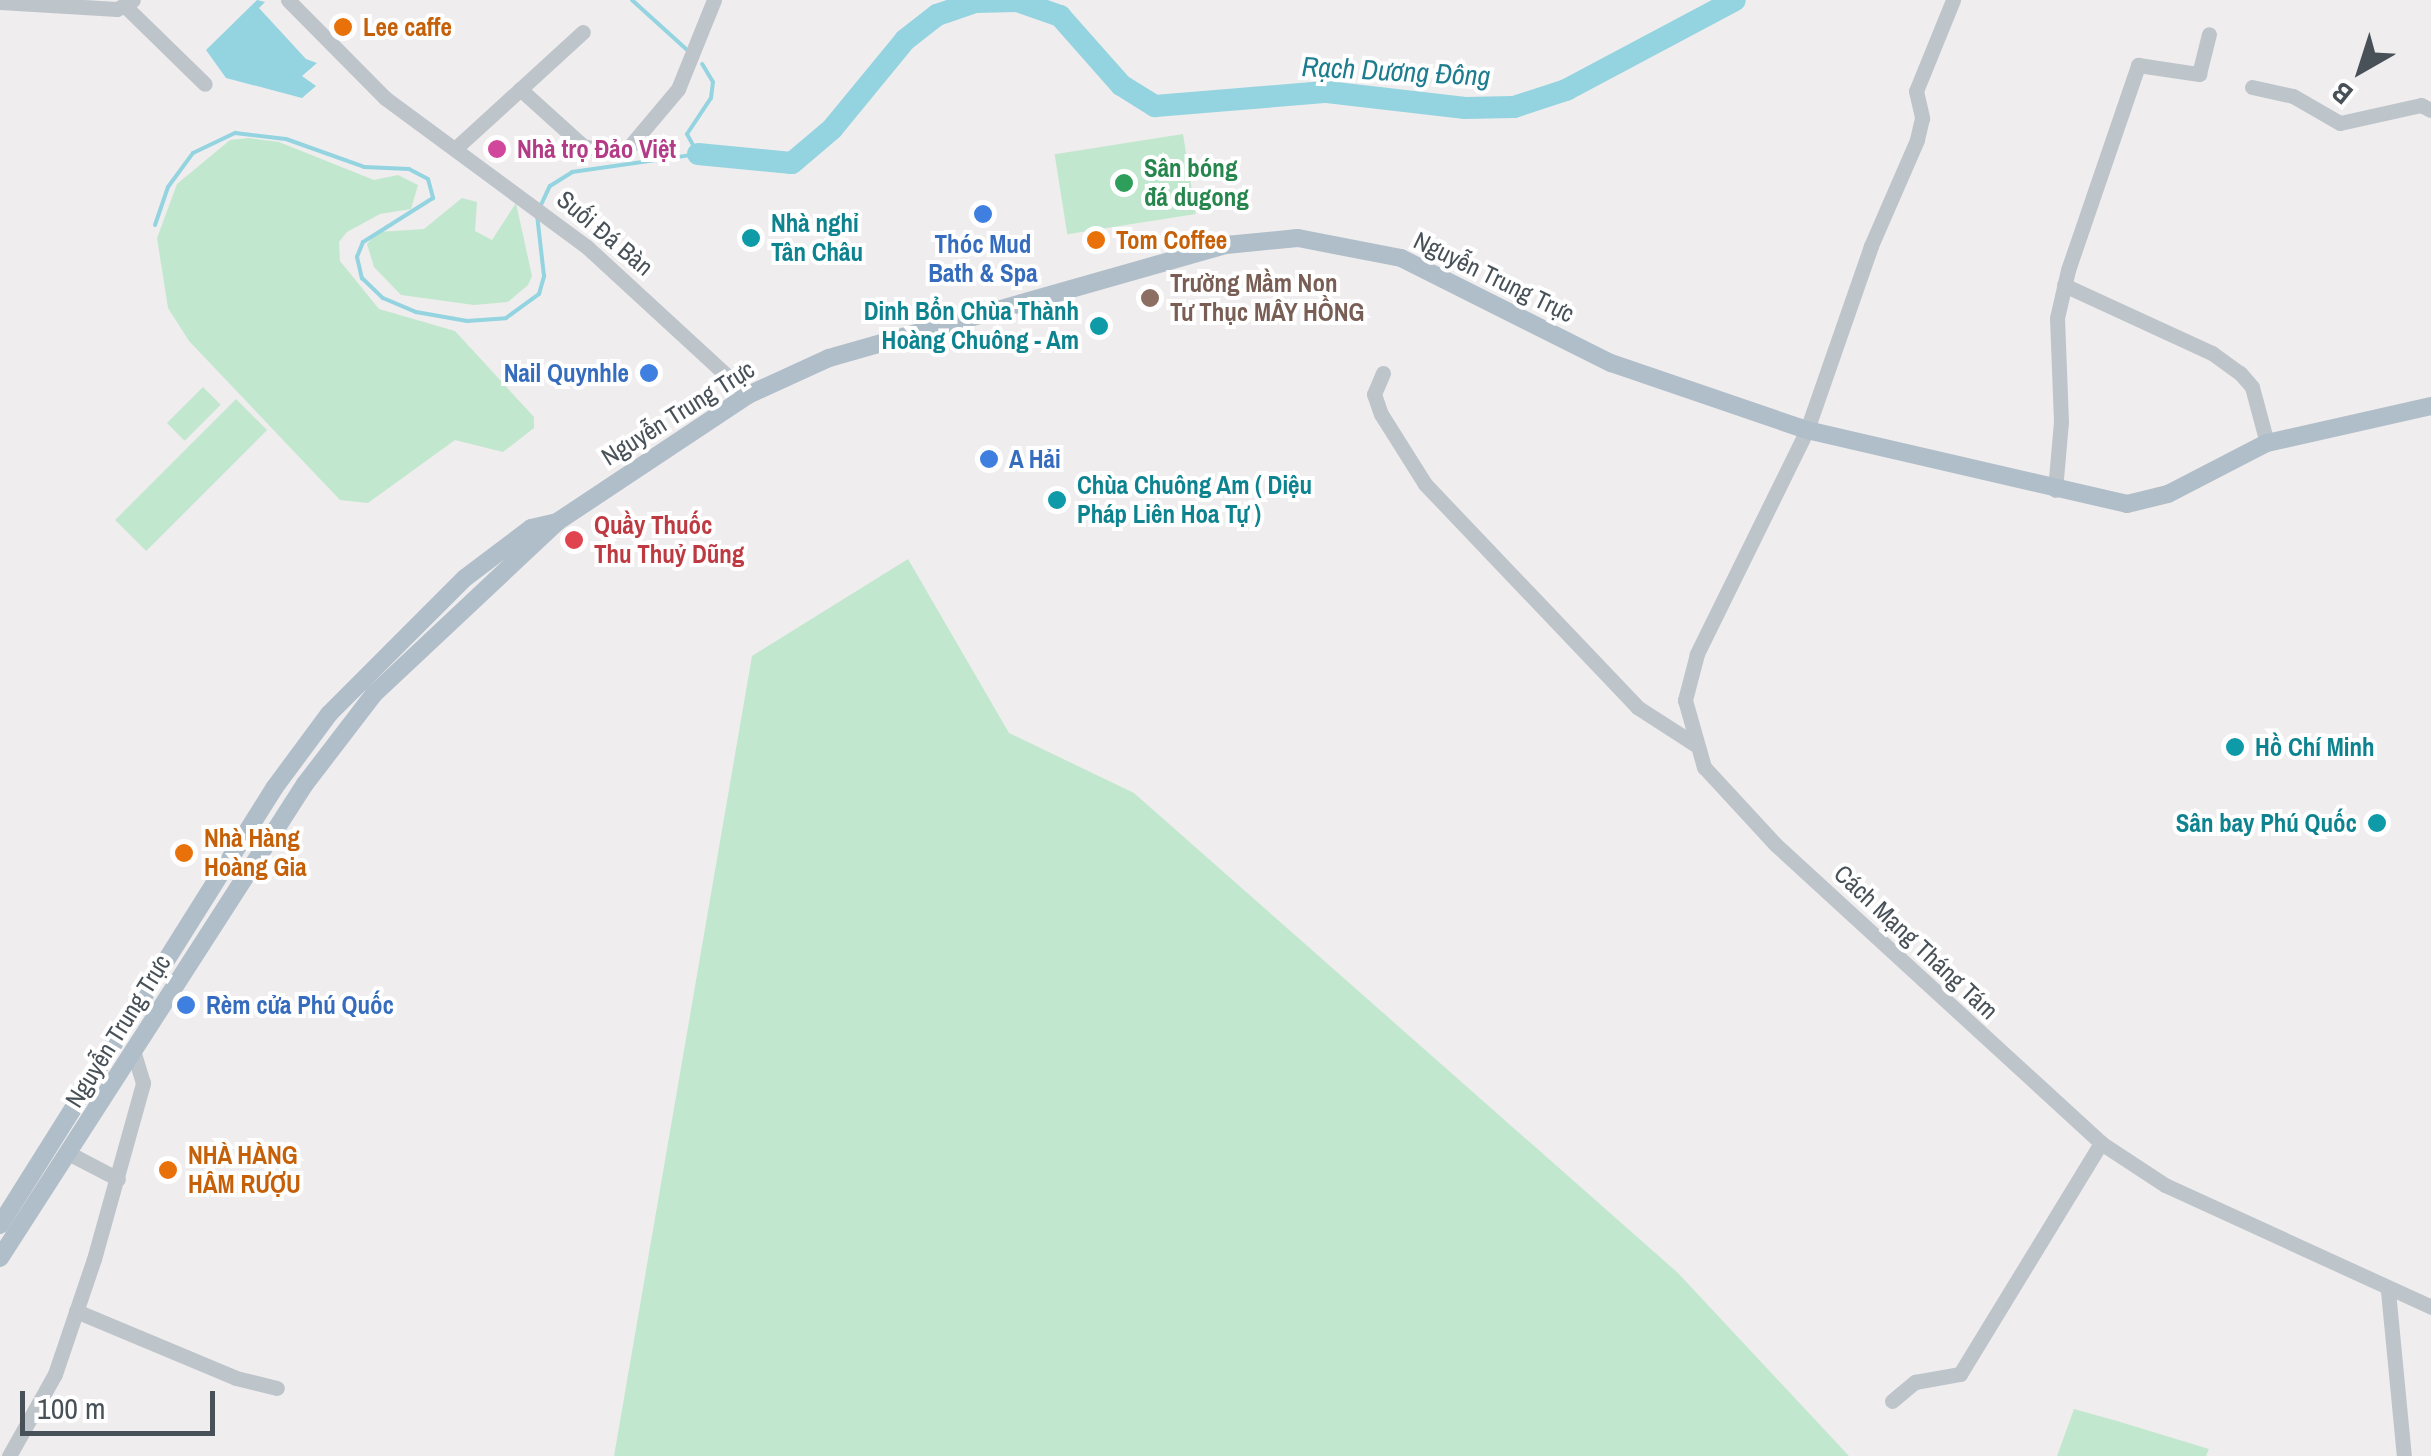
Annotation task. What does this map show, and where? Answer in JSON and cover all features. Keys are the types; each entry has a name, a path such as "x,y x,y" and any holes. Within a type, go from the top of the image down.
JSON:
{"main road":[{"name":"Nguyễn Trung Trực","path":"0,1258 354,719 423,642 538,546 557,522 748,395 829,358 1226,245 1298,238 1400,258 1611,363 1807,430 2054,490 2146,502 2267,443 2431,406"},
{"name":"Nguyễn Trung Trực","path":"0,1225 275,786 329,714 465,578 532,528 557,522"},
{"path":"50,1147 70,1154"}],"street":[{"name":"Suối Đá Bàn","path":"288,0 384,98 458,146 587,247 748,395"},
{"path":"520,89 583,146 613,152 630,146 664,114 705,30 714,0"},
{"name":"Cách Mạng Tháng Tám","path":"1952,0 1916,91 1922,118 1918,140 1871,246 1807,430 1697,654 1685,700 1696,745 1728,800 2101,1144 2165,1185 2388,1291 2431,1307"},
{"path":"0,2 129,3 205,84"},
{"path":"458,146 583,32"},
{"path":"2054,490 2061,422 2057,318 2064,285 2138,65 2199,74 2209,34"},
{"path":"2252,87 2292,96 2340,123 2421,105 2431,110"},
{"path":"2064,285 2212,353 2240,372 2252,387 2267,443"},
{"path":"1382,373 1374,394 1381,414 1425,484 1637,707 1696,745"},
{"path":"9,1456 54,1374 118,1178 144,1083 134,1052"},
{"path":"1892,1402 1915,1382 1960,1374 2101,1144"},
{"path":"70,1154 118,1178"},
{"path":"2388,1291 2404,1456"},
{"path":"76,1311 236,1378 277,1388"}],"green space":[{"name":"Sân bóng đá dugong","path":"1183,134 1196,214 1067,234 1055,154"},
{"path":"230,140 279,142 374,180 398,175 418,185 411,209 380,214 347,232 339,242 340,261 379,309 455,331 534,417 534,428 503,452 455,440 368,503 340,500 189,341 168,308 157,238 177,184"},
{"path":"462,198 477,202 475,231 492,240 516,203 532,276 528,285 508,302 474,305 401,295 374,267 367,244 378,232 424,229"},
{"path":"203,387 221,405 185,441 167,423"},
{"path":"236,399 267,430 146,551 115,520"},
{"path":"908,559 1009,733 1134,793 1678,1273 1849,1456 614,1456 752,656"},
{"path":"2074,1409 2209,1449 2206,1456 2057,1456"}],"water":[{"path":"257,0 265,2 259,8 306,59 317,63 302,76 316,86 302,98 226,78 206,50"}],"waterway":[{"name":"Rạch Dương Đông","path":"632,0 686,49"},
{"name":"Rạch Dương Đông","path":"698,154 792,163 832,129 905,40 937,15 975,2 1017,1 1060,16 1121,85 1155,106 1327,92 1465,108 1514,107 1566,90 1735,0"},
{"name":"Rạch Dương Đông","path":"698,154 687,134 711,98 713,82 702,64"},
{"path":"155,225 168,187 193,153 235,133 286,139 364,167 409,169 428,179 433,198 363,242 357,257 362,278 383,298 416,312 467,321 506,318 539,294 544,276 537,215"},
{"path":"540,207 550,186 572,172 698,154"}],"place":[{"name":"Lee caffe","path":"343,27"},
{"name":"Nhà trọ Đảo Việt","path":"497,149"},
{"name":"Sân bóng đá dugong","path":"1124,183"},
{"name":"Thóc Mud Bath & Spa","path":"983,214"},
{"name":"Nhà nghỉ Tân Châu","path":"751,238"},
{"name":"Tom Coffee","path":"1096,240"},
{"name":"Trường Mầm Non Tư Thục MÂY HỒNG","path":"1150,298"},
{"name":"Dinh Bổn Chùa Thành Hoàng Chuông - Am","path":"1099,326"},
{"name":"Nail Quynhle","path":"649,373"},
{"name":"A Hải","path":"989,459"},
{"name":"Chùa Chuông Am ( Diệu Pháp Liên Hoa Tự )","path":"1057,500"},
{"name":"Quầy Thuốc Thu Thuỷ Dũng","path":"574,540"},
{"name":"Hồ Chí Minh","path":"2235,747"},
{"name":"Sân bay Phú Quốc","path":"2377,823"},
{"name":"Nhà Hàng Hoàng Gia","path":"184,853"},
{"name":"Rèm cửa Phú Quốc","path":"186,1005"},
{"name":"NHÀ HÀNG HÂM RƯỢU","path":"168,1170"}]}
